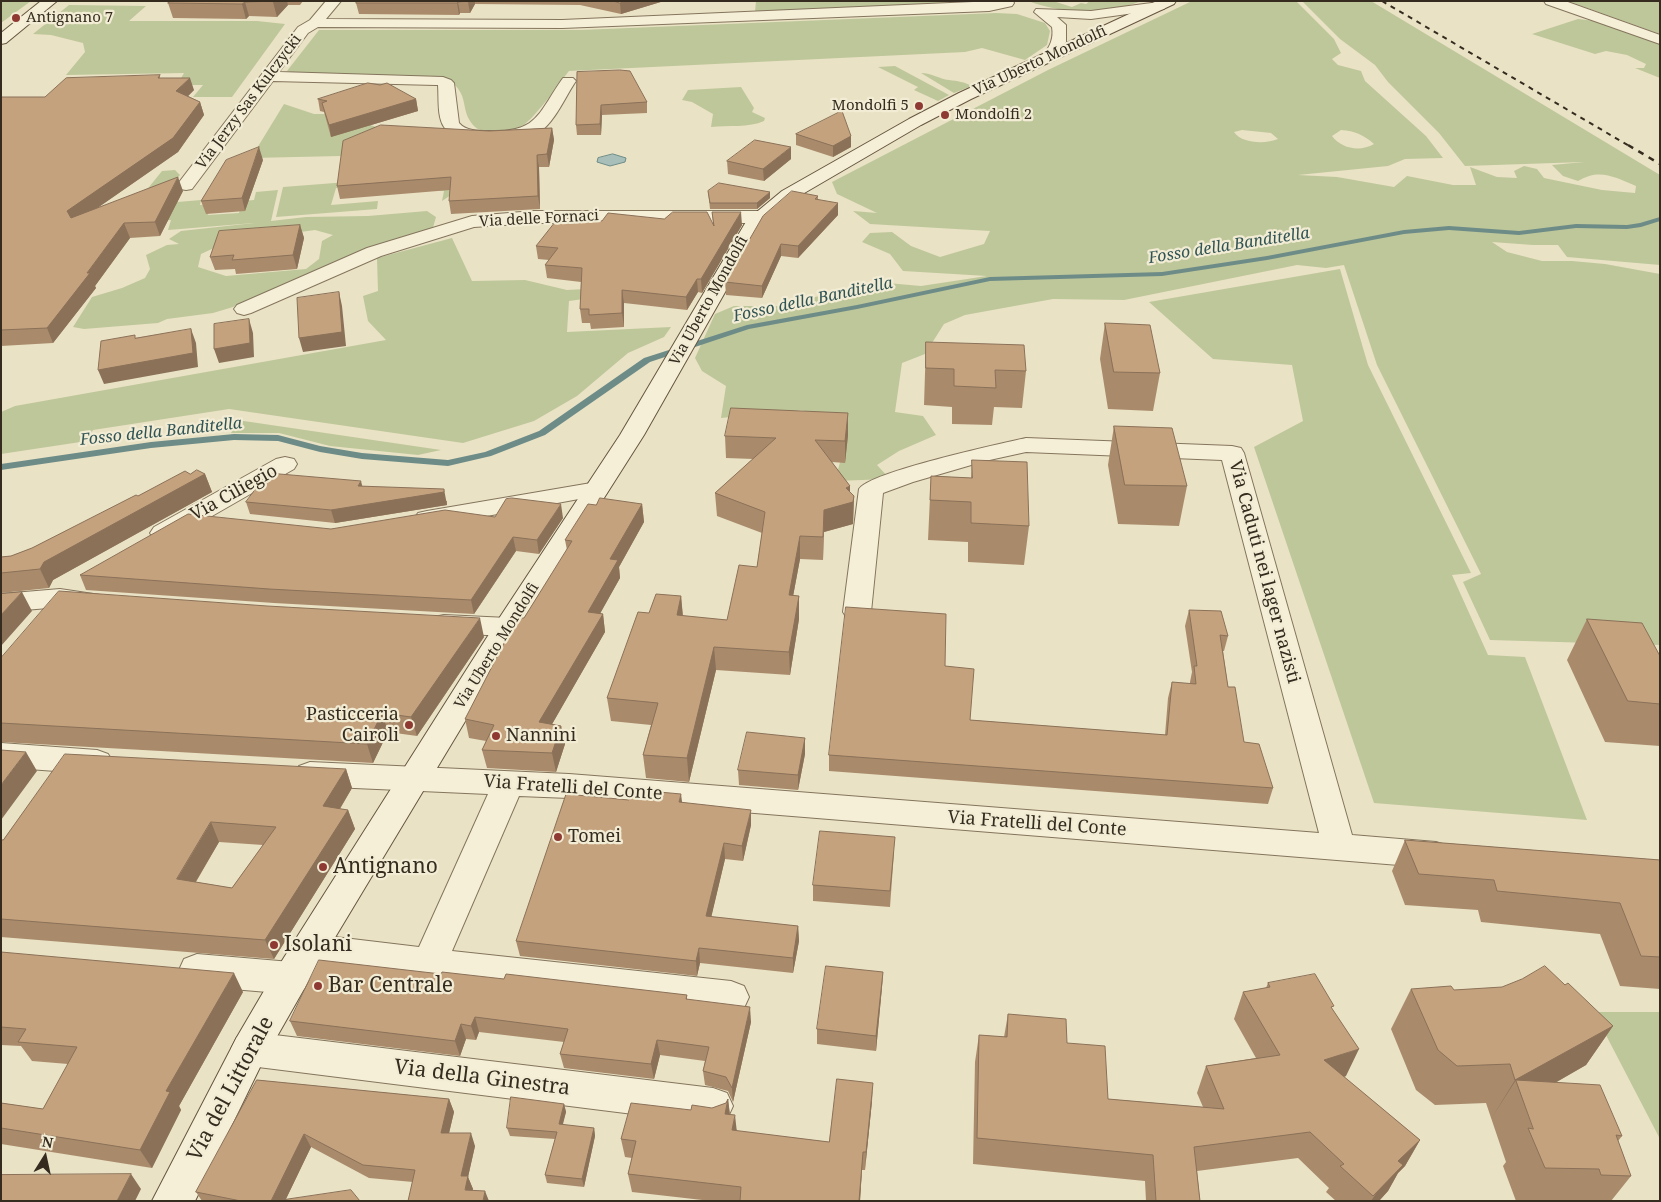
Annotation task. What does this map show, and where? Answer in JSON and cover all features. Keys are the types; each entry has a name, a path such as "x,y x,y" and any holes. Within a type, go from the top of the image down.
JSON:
{"street":[{"path":"1,40 50,1"},
{"name":"Via Jerzy Sas Kulczycki","path":"186,185 303,30 315,23 334,1"},
{"path":"1551,1 1660,40"},
{"path":"315,23 562,24 989,7 1006,2 1080,22 1096,34"},
{"path":"1041,12 1091,15 1164,4"},
{"name":"Via Uberto Mondolfi","path":"300,964 508,627 650,405 748,231 761,217 788,195 871,147 965,96 1164,4"},
{"path":"678,6 706,18"},
{"path":"1041,12 1059,26 1096,34"},
{"path":"1050,56 1059,41 1061,32 1059,26"},
{"path":"267,76 438,80 446,83 451,126 456,131 465,135 490,136 515,135 534,130 568,81"},
{"name":"Via delle Fornaci","path":"244,309 374,252 472,222 534,216 761,217"},
{"name":"Via Caduti nei lager nazisti","path":"858,612 871,489 971,458 1026,445 1232,453 1339,847"},
{"name":"Via Ciliegio","path":"139,546 285,464"},
{"path":"404,523 600,485"},
{"path":"190,518 228,522"},
{"path":"36,627 60,598 64,588 89,574"},
{"path":"1,603 60,598 118,603"},
{"path":"420,622 508,627"},
{"path":"1,755 124,763"},
{"path":"44,790 65,760"},
{"name":"Via Fratelli del Conte","path":"281,772 509,782 1465,857"},
{"path":"429,964 509,782"},
{"path":"169,968 300,964 429,964 731,997"},
{"name":"Via del Littorale","path":"173,1201 250,1049 300,964"},
{"name":"Via della Ginestra","path":"250,1049 713,1106"}],"green space":[{"path":"1,1 31,1 1,23"},
{"path":"756,1 979,1 755,12"},
{"path":"1028,1 1053,1 1072,7 1081,3 1086,4 1090,1 1141,1 1114,9 1084,11 1055,8"},
{"path":"1192,1 1296,1 1334,39 1341,53 1332,59 1338,65 1361,71 1365,81 1426,136 1443,158 1405,159 1388,166 1298,175 1337,177 1394,187 1407,176 1453,185 1476,185 1470,167 1497,177 1517,178 1514,171 1524,166 1537,169 1544,178 1602,190 1635,193 1636,186 1614,177 1600,174 1578,181 1563,176 1552,165 1584,162 1465,166 1439,133 1388,82 1375,65 1340,39 1302,1 1371,1 1660,175 1660,265 1567,257 1558,245 1492,242 1507,252 1542,261 1605,264 1660,274 1660,645 1490,640 1463,582 1481,574 1377,365 1344,265 1326,268 1297,265 1124,300 1053,299 965,315 944,324 925,354 902,363 895,412 923,416 936,435 899,451 877,465 890,479 835,481 847,436 839,419 801,410 721,418 726,386 702,371 695,358 715,314 734,306 779,306 876,282 921,286 987,276 903,271 890,254 862,242 870,233 892,232 911,246 940,257 984,244 990,231 870,224 853,211 877,213 837,194 832,182 1048,70","holes":["1242,130 1271,133 1278,139 1267,142 1248,141 1234,132","1341,130 1359,134 1374,144 1363,148 1352,148 1341,144 1332,136"]},
{"path":"1568,1 1660,1 1660,34"},
{"path":"69,5 146,6 129,21 257,21 285,24 232,97 193,97 203,85 177,85 184,73 66,75 85,52 83,43 51,35 33,34"},
{"path":"996,13 1017,14 1045,23 1050,31 1047,45 1025,60 982,48 965,52 569,71 540,109 527,122 521,127 501,132 483,131 473,125 466,113 460,91 448,79 300,74 287,71 319,30 580,30"},
{"path":"1578,19 1596,21 1660,44 1660,78 1635,68 1644,68 1646,64 1627,55 1606,51 1595,54 1532,34"},
{"path":"895,66 949,95 938,101 914,90 918,87 878,67"},
{"path":"921,73 961,82 972,86 954,93"},
{"path":"741,87 754,108 752,112 765,118 764,121 745,125 711,127 713,114 692,102 682,100 688,90"},
{"path":"284,104 314,114 373,114 368,124 384,130 341,156 251,158"},
{"path":"175,170 180,175 167,191 145,192 162,171"},
{"path":"464,173 454,193 442,201 444,191 432,190 432,180 336,188 331,205 378,201 377,209 276,217 283,187"},
{"path":"278,190 271,221 306,217 368,216 427,211 436,217 432,231 332,265 233,307 213,313 167,319 158,323 84,329 73,327 92,297 122,288 145,278 150,269 146,255 167,245 179,244 169,239 181,231 254,223 168,230 171,220 147,222 154,204 201,200 200,205 211,204 208,215 239,213 242,201 254,200 256,192","holes":["315,230 333,235 322,241 319,259 306,269 226,276 198,267 201,254 227,242"]},
{"path":"452,238 472,281 525,280 567,290 621,287 620,294 569,301 567,332 671,327 664,337 628,353 577,396 534,421 463,443 229,409 93,430 87,441 1,454 1,412 15,406 386,340 368,321 363,296 378,291 377,258"},
{"path":"1340,269 1368,365 1471,573 1452,575 1488,655 1525,657 1587,820 1374,803 1254,447 1303,421 1292,365 1213,359 1149,302"},
{"path":"237,420 441,450 418,455 330,446 279,433 231,433"},
{"path":"1594,1012 1660,1012 1660,1139"}],"water":[{"path":"613,154 626,158 625,162 610,166 597,162 598,158"}],"building":[{"path":"171,1 273,1 245,2 242,4 168,3"},
{"path":"358,1 468,1 457,3 356,3"},
{"path":"630,71 647,102 601,105 600,124 576,125 577,72"},
{"path":"160,75 158,78 190,78 176,91 200,102 173,138 67,211 71,218 178,177 155,222 124,223 87,273 90,273 47,328 1,330 1,97 45,97 66,78"},
{"path":"368,83 380,85 387,83 416,99 329,125 322,103 327,101 318,99"},
{"path":"842,111 851,136 833,146 796,134"},
{"path":"381,125 489,131 552,128 547,154 537,155 538,196 449,201 451,177 337,186 343,141"},
{"path":"755,140 791,147 763,169 727,161"},
{"path":"259,147 242,198 201,201 226,160"},
{"path":"719,183 770,192 757,203 710,203 708,191"},
{"path":"792,191 818,196 815,199 838,203 798,246 781,244 762,286 725,282 763,216"},
{"path":"673,212 707,212 714,226 712,212 741,212 701,279 697,279 686,297 622,290 622,313 589,315 589,309 580,309 582,268 545,265 558,248 536,246 559,217 602,221 608,213 664,219"},
{"path":"300,225 293,255 232,260 234,255 210,257 219,231"},
{"path":"339,292 342,332 299,338 297,298"},
{"path":"249,319 250,343 214,349 214,324"},
{"path":"1105,323 1150,325 1160,373 1114,372"},
{"path":"191,329 193,353 98,370 101,341 135,335 135,338"},
{"path":"926,342 1024,345 1026,371 995,370 996,388 954,386 954,369 926,368"},
{"path":"731,408 848,413 845,441 815,440 850,486 846,488 854,496 853,502 824,510 823,537 800,536 789,595 799,596 789,652 714,647 687,758 643,755 658,703 607,698 638,612 649,613 656,594 681,596 677,615 727,620 739,565 757,567 765,512 715,493 776,438 725,436"},
{"path":"1114,426 1172,428 1187,486 1125,485"},
{"path":"972,460 1027,462 1029,526 971,523 971,502 930,500 931,476 972,478"},
{"path":"197,470 205,474 44,562 40,569 1,573 1,557 11,556 32,548 185,471 190,474"},
{"path":"268,473 361,481 358,486 444,489 444,492 331,510 246,502"},
{"path":"512,498 561,504 537,540 513,537 471,600 269,589 80,575 188,514 331,529 445,510 495,517 506,499"},
{"path":"600,498 642,504 610,559 618,560 588,612 603,614 539,722 561,726 552,753 482,750 494,725 465,719 517,618 524,618 572,541 565,540 588,504 596,505"},
{"path":"59,591 267,606 480,618 411,717 382,713 367,744 1,723 1,658"},
{"path":"22,592 1,615 1,594"},
{"path":"846,607 946,614 945,666 974,669 970,720 1167,735 1172,682 1196,684 1194,666 1197,666 1189,610 1221,611 1228,636 1220,635 1228,687 1235,687 1244,742 1259,744 1273,788 829,755"},
{"path":"1587,619 1642,623 1660,656 1660,704 1628,701"},
{"path":"747,732 805,738 798,775 738,770"},
{"path":"1,750 26,752 1,785"},
{"path":"65,754 346,769 323,806 348,810 265,940 1,919 1,840 3,840","holes":["211,822 276,827 232,888 177,879"]},
{"path":"637,790 681,794 679,802 751,810 742,846 724,843 706,916 798,926 793,958 699,948 696,961 516,941 566,794 629,800 630,797 635,797"},
{"path":"820,831 895,837 890,891 813,885"},
{"path":"1405,840 1660,860 1660,957 1641,956 1620,903 1497,891 1494,880 1419,874"},
{"path":"1,952 234,973 166,1091 170,1092 140,1150 1,1128 1,1103 43,1109 77,1047 18,1042 26,1029 1,1027"},
{"path":"319,960 504,979 506,974 687,995 686,999 750,1007 732,1088 726,1077 703,1071 709,1047 657,1040 651,1064 560,1054 568,1029 475,1017 471,1026 461,1024 455,1041 290,1021"},
{"path":"826,966 883,972 876,1036 817,1029"},
{"path":"1545,966 1565,985 1568,983 1613,1026 1515,1080 1510,1064 1457,1066 1438,1050 1411,989 1451,986 1454,990 1502,987 1522,979"},
{"path":"1315,974 1334,1006 1331,1007 1359,1049 1324,1060 1420,1140 1398,1161 1403,1165 1373,1196 1340,1166 1344,1164 1310,1132 1194,1147 1200,1201 1156,1201 1153,1155 977,1138 979,1035 1007,1037 1008,1014 1066,1019 1067,1043 1105,1046 1108,1099 1224,1109 1206,1066 1280,1055 1243,992 1270,987 1268,983"},
{"path":"837,1079 873,1083 866,1152 863,1152 859,1201 740,1201 741,1187 628,1174 636,1141 621,1139 631,1103 691,1110 692,1105 712,1108 726,1103 728,1099 725,1114 735,1115 732,1130 829,1142"},
{"path":"257,1080 449,1099 441,1133 471,1133 461,1176 468,1176 465,1190 485,1191 483,1201 408,1201 415,1170 363,1165 304,1134 271,1201 241,1201 196,1192"},
{"path":"1516,1080 1600,1085 1622,1136 1616,1135 1631,1176 1601,1175 1599,1169 1545,1168 1528,1128 1533,1129"},
{"path":"511,1097 564,1104 559,1124 594,1128 582,1179 545,1175 557,1132 507,1128"},
{"path":"131,1174 117,1201 1,1201 1,1175"},
{"path":"351,1190 360,1201 275,1201"}],"waterway":[{"name":"Fosso della Banditella","path":"1,467 151,445 234,437 278,438 320,449 362,456 448,463 488,454 542,433 647,360 747,327 857,307 990,279 1162,274 1267,258 1404,232 1449,228 1519,233 1576,226 1627,227 1660,219"}],"railway":[{"path":"1382,1 1631,147"},
{"path":"1628,145 1660,164"}],"place":[{"name":"Antignano 7","path":"16,18"},
{"name":"Mondolfi 5","path":"919,106"},
{"name":"Mondolfi 2","path":"945,115"},
{"name":"Pasticceria Cairoli","path":"409,725"},
{"name":"Nannini","path":"496,736"},
{"name":"Tomei","path":"558,837"},
{"name":"Antignano","path":"323,867"},
{"name":"Isolani","path":"274,945"},
{"name":"Bar Centrale","path":"318,986"}]}
